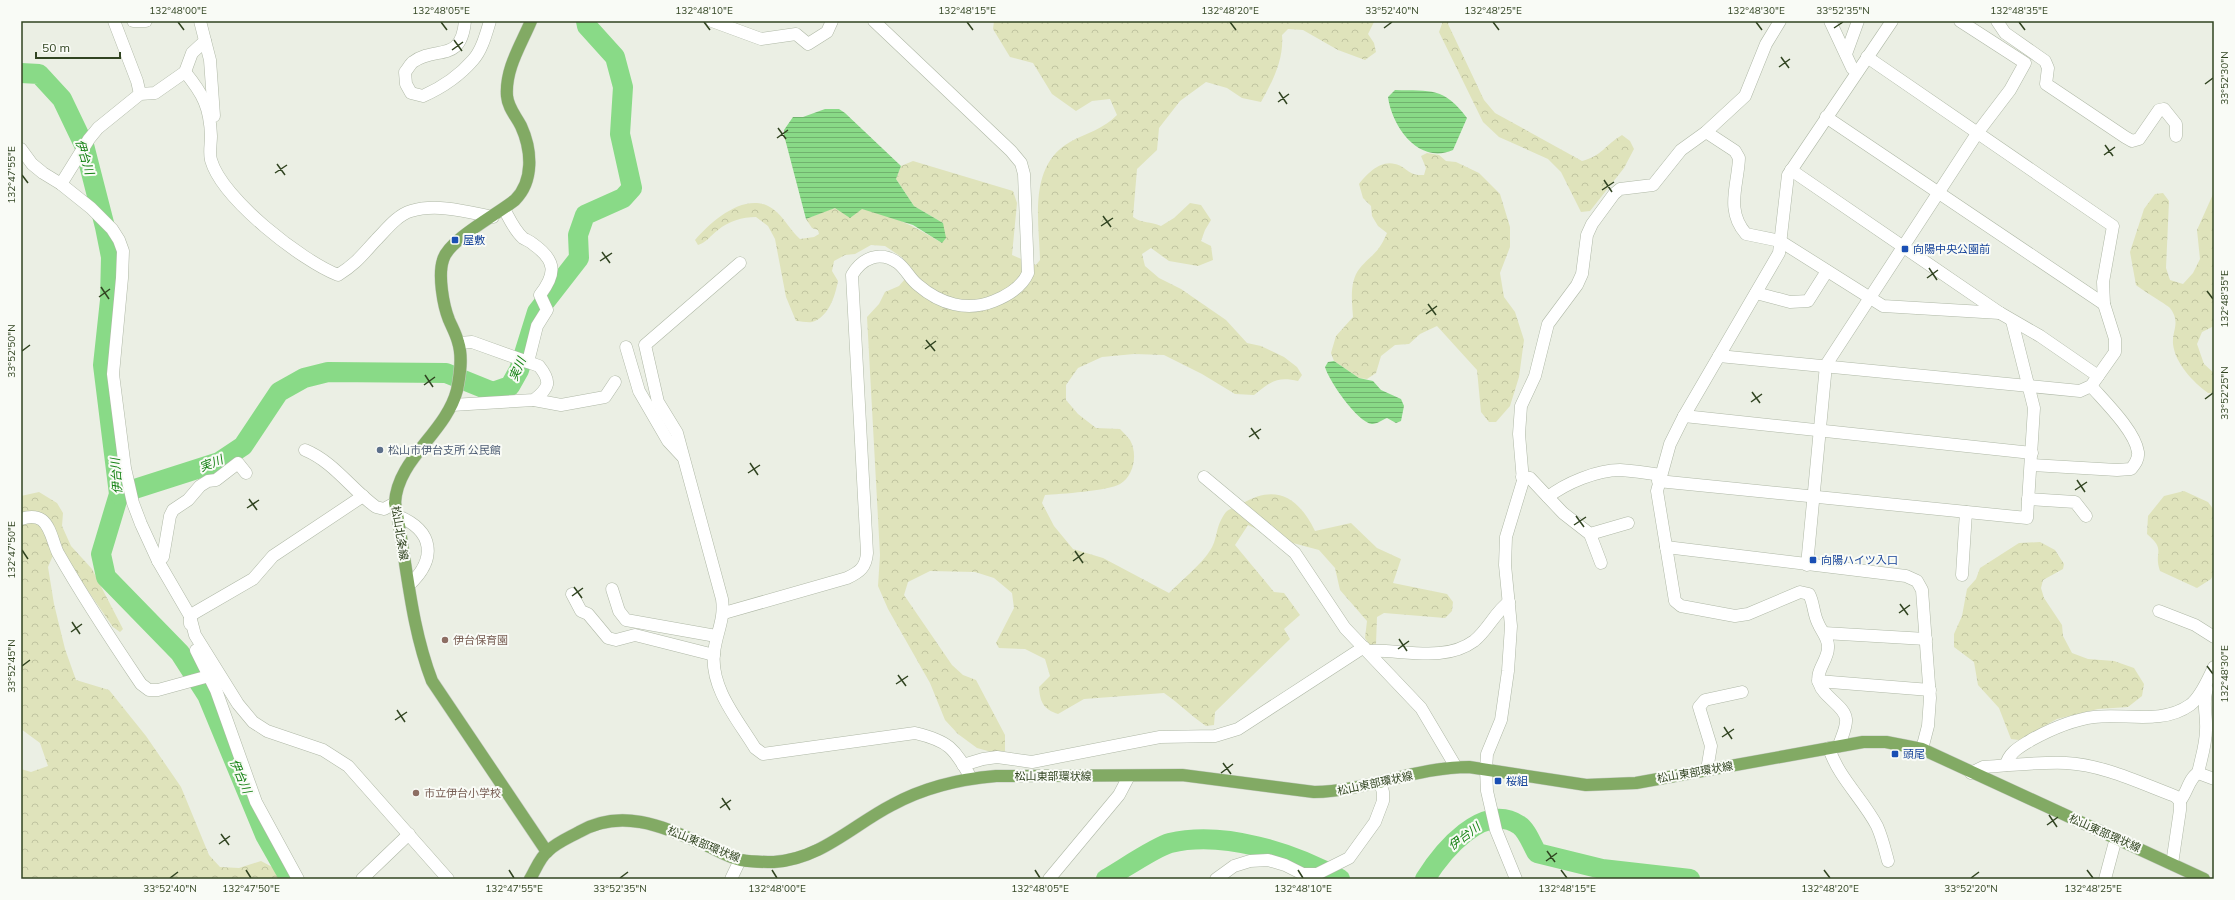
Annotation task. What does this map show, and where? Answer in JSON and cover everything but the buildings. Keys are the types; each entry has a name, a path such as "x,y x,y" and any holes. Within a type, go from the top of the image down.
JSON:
{"main road":[{"name":"松山北条線","path":"531,21 511,65 507,81 507,97 526,143 529,162 528,179 522,193 504,209 459,239 451,246 443,259 444,299 448,319 459,343 461,367 452,405 401,478 396,491 395,503 421,653 432,681 547,852"},
{"name":"松山東部環状線","path":"547,852 583,830 597,824 617,821 645,822 679,834 740,860 775,862 793,860 824,847 904,799 943,784 971,778 996,776 1182,775 1314,792 1335,791 1438,769 1456,767 1586,785 1636,783 1863,742 1886,742 1922,750 2204,879"},
{"path":"530,879 547,852"}],"street":[{"path":"114,21 137,81 140,94"},
{"path":"133,21 146,21"},
{"path":"200,21 210,60 215,125 211,134"},
{"path":"465,21 464,36 456,46 445,52 425,56 412,62 405,72 406,84 411,92 423,96 437,90 473,60 482,46 490,21"},
{"path":"712,21 761,39 796,34 808,44 828,32 832,21"},
{"path":"724,613 847,578 859,572 866,564 867,553 852,276 858,266 866,259 875,256 897,262 918,285 935,297 951,304 969,307 1004,297 1024,282 1028,273 1024,181 1021,163 1011,151 874,21"},
{"path":"1529,879 1516,879 1496,830 1486,770 1487,754 1498,732 1505,705 1512,626 1505,565 1506,537 1522,477 1519,434 1521,406 1535,376 1548,324 1577,286 1582,274 1587,235 1592,224 1614,194 1620,189 1653,185 1682,150 1706,132 1745,96 1766,44 1780,21"},
{"path":"1830,21 1852,68 1857,72"},
{"path":"1846,54 1858,21"},
{"path":"1888,861 1877,826 1857,798 1849,782 1834,764 1834,747 1846,720 1844,714 1824,694 1818,681 1819,671 1828,648 1828,642 1818,622 1814,603 1809,594 1800,592 1748,614 1736,616 1681,606 1675,601 1657,491 1670,444 1684,416 1779,253 1786,184 1791,170 1892,21"},
{"path":"1808,565 1826,365 1871,299 1978,132 2010,90 2024,64 1960,21"},
{"path":"1997,21 2005,33 2045,61 2048,68 2046,84 2125,137 2132,141 2139,139 2159,110 2164,109 2176,124 2176,136"},
{"path":"61,184 98,128 140,94 155,93 185,72 192,53 205,41"},
{"path":"1719,356 2080,390 2095,381 2115,352 2115,339 2104,304 2102,282 2113,226 1867,57"},
{"path":"185,72 203,95 208,112 211,134 211,160 220,178 237,201 309,261 338,275 358,261 395,220 410,211 430,208 493,217"},
{"path":"1826,117 2104,304"},
{"path":"1706,132 1735,151 1739,158 1734,188 1735,218 1739,226 1746,234 1780,242 1883,306 2000,314"},
{"path":"21,149 32,164 61,184 91,208 112,229 123,251 122,278 113,358 114,392 123,456 133,503 158,561 190,616 195,635 238,704 253,722 267,731 323,750 348,766 448,879"},
{"path":"1684,416 1821,430 2118,470 2131,469 2137,461 2139,453 2132,436 2095,381 2040,336 2000,314 1905,246 1791,170"},
{"path":"504,209 518,233 539,248 551,261 551,281 540,295 547,310 537,326 523,360"},
{"path":"740,263 645,346 658,402 677,433 724,613 716,636 714,655 714,668 720,692 755,748 763,754 915,733 934,738 949,745 964,765 971,778"},
{"path":"1756,293 1790,302 1808,301 1827,271"},
{"path":"1548,497 1563,486 1577,479 1618,470 1660,478 1814,497 2026,518 2034,408 2030,385 2012,321"},
{"path":"459,343 472,342 539,366 546,374 548,382 547,388 534,400"},
{"path":"626,346 639,391 648,410 668,441 683,457"},
{"path":"452,405 534,400 561,405 605,397 615,382"},
{"path":"305,450 319,456 336,469 376,507 384,509 395,503"},
{"path":"158,561 164,557 170,516 173,510 188,500 200,486 208,481 216,480 238,463 246,473"},
{"path":"1204,477 1295,553 1345,628 1421,708 1456,767"},
{"path":"1522,477 1530,478 1563,513 1590,534 1601,563"},
{"path":"190,616 253,578 277,554 363,496"},
{"path":"2028,499 2075,502 2086,516"},
{"path":"1962,575 1966,512"},
{"path":"398,516 413,522 427,540 428,550 423,564 417,578 409,585"},
{"path":"21,519 35,518 42,520 47,526 68,569 141,684 149,690 158,690 205,677"},
{"path":"1590,534 1628,523"},
{"path":"1666,547 1912,577 1922,590 1930,690 1928,726 1922,750"},
{"path":"612,589 619,611 626,620 716,636"},
{"path":"572,594 581,611 588,614 608,638 616,640 635,635 714,655"},
{"path":"964,765 983,759 997,757 1032,762 1160,737 1226,734 1238,729 1366,649 1441,653 1458,650 1474,641 1509,602"},
{"path":"2159,611 2195,625 2213,635"},
{"path":"190,616 189,635 205,677 216,690 256,802 298,879"},
{"path":"1824,633 1926,639"},
{"path":"2006,765 2008,759 2015,750 2048,730 2068,722 2123,716 2158,718 2181,710 2196,700 2211,672"},
{"path":"2172,864 2180,801 2186,794 2193,776 2198,773 2205,742 2207,729 2203,704 2210,682 2211,672"},
{"path":"1818,681 1930,690"},
{"path":"1707,770 1711,746 1699,708 1701,703 1705,700 1742,692"},
{"path":"1971,773 1977,768 1983,766 2067,763 2097,768 2124,776 2175,796 2180,801"},
{"path":"2198,773 2214,779"},
{"path":"1049,879 1119,795 1129,776"},
{"path":"1216,879 1234,866 1250,861 1268,860 1285,865 1303,874 1317,874 1349,858 1374,822 1383,801 1384,792 1380,782"},
{"path":"362,879 409,834"},
{"path":"2105,879 2116,838"},
{"path":"731,879 740,860"}],"green space":[{"path":"994,21 1378,21 1374,22 1368,34 1374,43 1376,52 1365,60 1338,50 1303,30 1288,29 1282,35 1281,53 1277,70 1261,102 1242,98 1227,88 1206,82 1180,101 1159,128 1157,150 1137,169 1133,217 1140,221 1161,226 1174,218 1190,203 1201,205 1211,220 1201,241 1211,246 1213,260 1198,266 1169,261 1151,248 1142,254 1145,266 1159,278 1181,289 1226,320 1247,343 1261,346 1284,357 1297,367 1302,375 1298,381 1285,379 1274,381 1254,395 1235,394 1202,374 1164,355 1134,354 1102,357 1078,368 1066,385 1066,400 1078,414 1096,428 1120,429 1130,440 1134,452 1133,464 1129,476 1120,484 1105,489 1045,495 1042,503 1054,526 1073,549 1103,558 1169,593 1207,555 1213,545 1222,517 1227,511 1254,498 1266,495 1285,497 1294,502 1302,510 1315,531 1351,523 1377,548 1401,559 1393,583 1447,594 1453,602 1452,611 1445,618 1384,613 1377,617 1376,644 1370,646 1365,638 1367,621 1340,590 1335,568 1319,550 1278,539 1248,525 1235,545 1274,592 1284,593 1300,615 1284,629 1290,639 1215,712 1214,725 1206,726 1164,693 1084,699 1058,714 1049,710 1043,704 1040,697 1039,687 1050,676 1045,659 1025,649 999,648 996,643 1014,608 1012,593 994,578 975,572 930,571 908,582 904,595 952,665 963,675 976,680 1005,735 1005,751 995,753 977,748 958,734 945,720 930,683 888,609 878,586 880,555 867,317 879,304 885,292 899,286 905,279 903,258 885,246 871,245 855,254 845,255 834,261 832,271 838,281 833,299 823,316 812,322 806,322 796,321 786,297 775,239 768,226 756,217 731,222 715,232 701,244 698,245 695,240 720,216 741,205 752,203 763,204 773,209 800,239 814,237 819,234 818,230 812,228 806,219 831,209 848,207 877,212 891,217 918,229 942,243 943,223 914,206 896,179 901,166 913,161 1013,191 1017,203 1012,255 1036,265 1040,260 1038,228 1039,195 1042,179 1047,165 1057,152 1070,142 1101,127 1117,115 1110,99 1092,101 1076,111 1052,94 1033,63 1010,57 993,29"},
{"path":"1443,21 1449,21 1448,24 1484,100 1495,113 1582,161 1599,153 1622,135 1630,141 1634,149 1624,168 1590,211 1581,212 1561,172 1548,159 1499,137 1483,122 1439,32"},
{"path":"1427,153 1439,155 1446,161 1456,162 1479,173 1500,194 1510,227 1510,247 1500,273 1504,297 1515,312 1524,340 1519,377 1510,406 1496,422 1489,422 1481,412 1477,370 1437,326 1420,334 1409,344 1395,345 1381,356 1376,373 1367,379 1359,378 1334,361 1331,353 1336,336 1353,317 1352,291 1356,273 1378,249 1387,233 1378,226 1372,216 1371,206 1363,198 1359,184 1374,169 1389,163 1399,165 1411,173 1424,175 1426,168 1421,156"},
{"path":"2214,192 2214,326 2202,332 2197,344 2204,364 2214,373 2214,393 2208,393 2191,378 2177,358 2173,344 2176,322 2170,308 2136,285 2130,252 2144,209 2155,194 2163,193 2169,201 2166,268 2170,280 2183,284 2193,273 2200,259 2197,230"},
{"path":"2184,491 2208,502 2214,510 2214,573 2211,579 2197,588 2160,571 2158,564 2158,548 2147,534 2148,516 2164,496"},
{"path":"39,492 57,503 63,513 62,526 71,546 92,569 123,629 120,632 113,627 61,552 54,553 48,567 54,604 65,649 76,680 109,690 146,736 181,787 209,855 220,867 239,868 261,861 276,869 281,879 21,879 21,769 31,772 48,766 40,743 21,729 21,496"},
{"path":"2040,542 2055,550 2064,564 2063,569 2043,580 2041,588 2044,598 2062,625 2063,636 2072,653 2088,659 2114,661 2134,668 2144,684 2142,696 2128,707 2098,709 2057,719 2019,740 2011,739 1999,708 1978,685 1974,662 1954,647 1954,634 1962,616 1967,589 1976,579 1980,568 2019,543"}],"shaded area":[{"path":"1395,90 1418,90 1436,93 1444,96 1459,108 1467,118 1453,150 1441,153 1429,152 1419,148 1409,140 1401,131 1391,109 1388,97"},
{"path":"825,109 839,109 845,113 901,166 896,179 914,206 943,223 946,238 942,243 913,225 862,209 850,218 835,208 806,219 784,130 793,117 803,117"},
{"path":"1334,361 1359,378 1373,381 1381,390 1401,399 1404,406 1401,421 1396,423 1387,418 1378,423 1372,424 1366,422 1359,416 1344,400 1332,382 1325,367 1328,362"}],"waterway":[{"name":"実川","path":"119,494 219,462 243,446 279,392 304,378 328,372 446,373 493,392 510,386 519,370 537,312 579,258 578,235 585,215 623,198 632,188 620,134 623,87 615,57 587,26 586,21"},
{"name":"伊台川","path":"21,73 39,74 62,99 84,145 111,257 110,300 103,365 119,494 101,554 106,577 180,653 207,695 265,835 290,879"},
{"name":"伊台川","path":"1425,879 1442,856 1465,833 1478,824 1492,820 1505,819 1522,827 1537,853 1602,869 1690,879"},
{"name":"伊台川","path":"1106,879 1164,845 1191,840 1212,839 1258,846 1322,869 1340,879"}],"place":[{"name":"屋敷","path":"455,240"},
{"name":"向陽中央公園前","path":"1905,249"},
{"name":"松山市伊台支所 公民館","path":"380,450"},
{"name":"向陽ハイツ入口","path":"1813,560"},
{"name":"伊台保育園","path":"445,640"},
{"name":"頭尾","path":"1895,754"},
{"name":"桜組","path":"1498,781"},
{"name":"市立伊台小学校","path":"416,793"}]}
